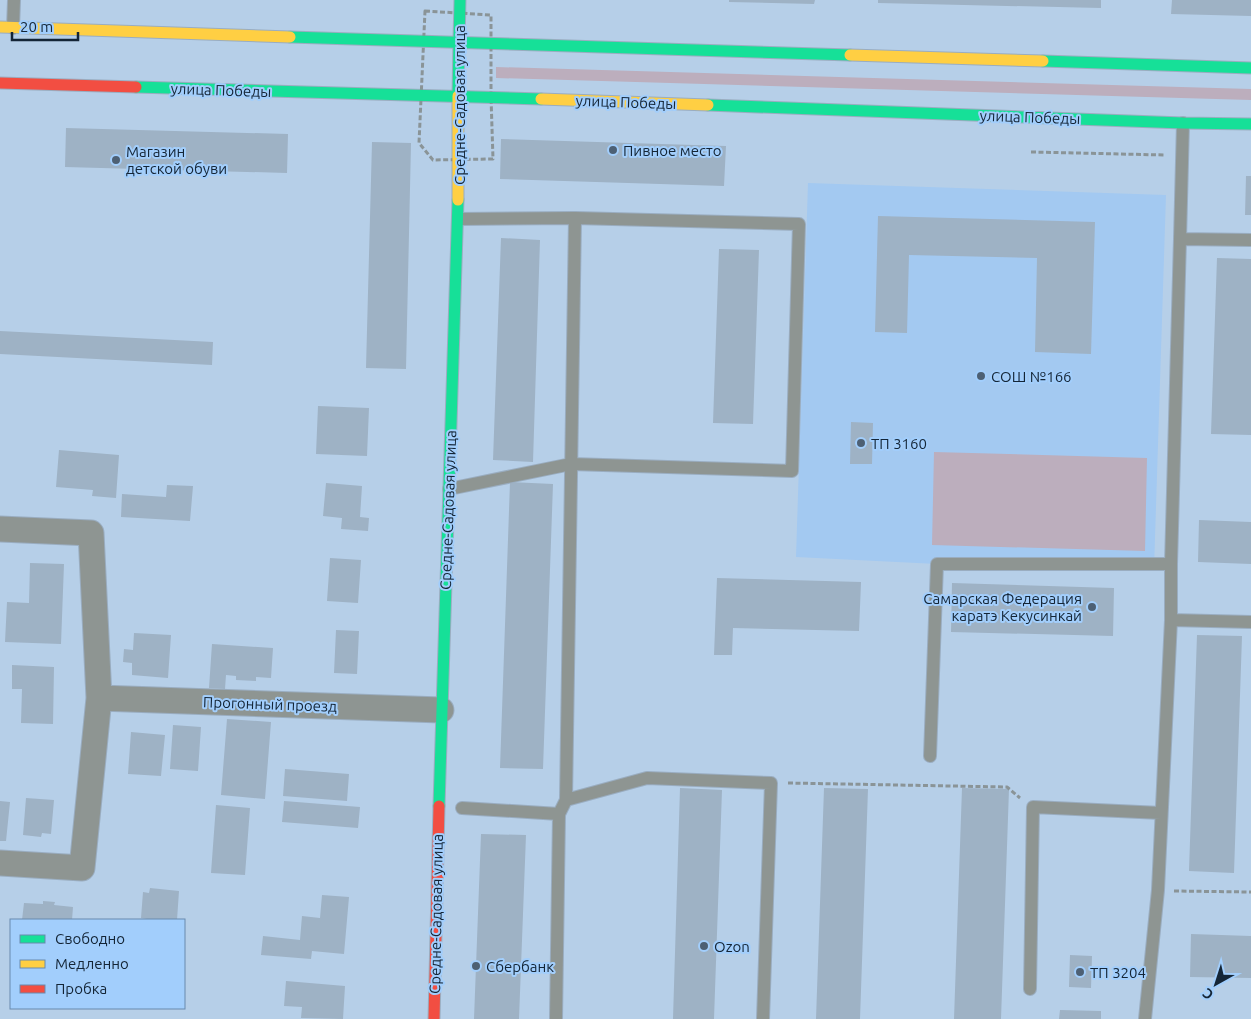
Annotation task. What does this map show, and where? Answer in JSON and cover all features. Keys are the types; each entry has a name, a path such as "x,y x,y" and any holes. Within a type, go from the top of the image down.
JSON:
{"main road":[{"name":"Средне-Садовая улица","path":"434,1019 441,710 458,219 460,0"},
{"path":"6,27 1251,68"},
{"name":"улица Победы","path":"0,83 458,96 1251,124"}],"street":[{"path":"0,529 91,533 98,698 82,868 0,864"},
{"name":"Прогонный проезд","path":"98,698 441,710"}],"lane":[{"path":"6,27 14,0"},
{"path":"1145,1019 1158,890 1171,620 1183,123"},
{"path":"556,1019 559,814 566,800 575,218"},
{"path":"449,489 571,464 792,471 799,224 575,218 458,219"},
{"path":"1180,238 1251,240"},
{"path":"930,756 937,564 1171,564"},
{"path":"1171,620 1251,622"},
{"path":"566,800 647,778 771,783 763,1019"},
{"path":"1030,989 1033,807 1161,813"},
{"path":"462,808 559,814"}],"path":[{"path":"1031,152 1166,155"},
{"path":"771,783 1007,787 1033,807"},
{"path":"1158,890 1251,892"}],"shaded area":[{"path":"496,67 1251,89 1251,100 496,78"},
{"name":"СОШ №166","path":"808,183 1166,195 1154,569 937,564 796,557"},
{"path":"934,452 1147,458 1145,551 932,545"}],"building":[{"path":"729,0 815,0 814,4 729,2"},
{"path":"878,0 1101,0 1101,8 878,3"},
{"path":"1172,0 1251,0 1251,16 1171,14"},
{"path":"66,128 288,134 287,173 65,167"},
{"path":"501,139 726,146 724,186 500,179"},
{"path":"372,142 411,143 406,369 366,368"},
{"path":"1246,176 1251,176 1251,215 1245,215"},
{"path":"878,216 1095,222 1091,354 1035,352 1037,258 909,255 907,333 875,332"},
{"path":"501,238 540,240 533,462 493,460"},
{"path":"719,249 759,250 753,424 713,423"},
{"path":"1217,258 1251,259 1251,435 1211,434"},
{"path":"0,331 213,342 212,365 0,354"},
{"path":"318,406 369,408 367,456 316,454"},
{"name":"ТП 3160","path":"851,422 873,423 872,464 850,464"},
{"path":"59,450 119,455 116,498 92,496 93,490 56,487"},
{"path":"510,482 553,484 543,769 500,768"},
{"path":"326,483 362,486 360,517 369,518 368,531 341,529 342,518 323,516"},
{"path":"167,485 193,486 190,521 121,517 122,494 166,497"},
{"path":"1199,520 1251,522 1251,564 1198,562"},
{"path":"330,558 361,560 358,603 327,601"},
{"path":"30,563 64,564 61,644 5,642 7,602 29,603"},
{"path":"717,578 861,582 859,631 733,628 732,655 714,655"},
{"path":"952,583 1114,588 1113,636 951,632"},
{"path":"336,630 359,631 357,674 334,673"},
{"path":"134,633 171,635 168,678 132,675 132,663 123,662 124,649 133,650"},
{"path":"1197,635 1242,636 1234,873 1189,871"},
{"path":"212,644 273,648 271,678 256,677 256,681 236,680 236,676 226,675 225,689 209,688"},
{"path":"12,665 54,667 53,724 21,723 22,689 12,689"},
{"path":"227,719 271,722 265,799 221,795"},
{"path":"173,725 201,727 198,771 170,769"},
{"path":"131,732 165,735 161,776 128,774"},
{"path":"285,769 349,774 347,801 283,796"},
{"path":"680,788 722,790 714,1019 673,1019"},
{"path":"824,788 868,789 860,1019 816,1019"},
{"path":"962,788 1009,789 1001,1019 954,1019"},
{"path":"26,798 54,800 51,834 42,833 41,837 23,835"},
{"path":"0,801 10,802 6,841 0,841"},
{"path":"284,801 360,807 358,828 282,822"},
{"path":"216,805 250,808 245,875 211,873"},
{"path":"481,834 526,835 519,1019 474,1019"},
{"path":"150,888 179,891 177,919 141,918 143,892 149,893"},
{"path":"322,895 349,897 344,954 312,951 311,959 261,955 263,936 300,940 302,916 320,918"},
{"path":"43,901 55,902 54,905 73,907 72,919 22,919 24,903 43,904"},
{"path":"1191,934 1251,936 1251,978 1190,977"},
{"name":"ТП 3204","path":"1070,955 1092,956 1091,988 1069,987"},
{"path":"286,981 345,986 343,1019 301,1018 302,1007 284,1006"},
{"path":"1060,1010 1101,1011 1101,1019 1059,1019"}],"traffic: fast":[{"path":"459,41 460,0"},
{"path":"290,37 850,55"},
{"path":"458,96 459,41"},
{"path":"1043,61 1251,68"},
{"path":"136,87 541,99"},
{"path":"708,105 1251,124"},
{"path":"439,806 458,200"}],"traffic: slow":[{"path":"0,27 290,37"},
{"path":"850,55 1043,61"},
{"path":"458,96 458,200"},
{"path":"541,99 708,105"}],"traffic: jam":[{"path":"0,83 136,87"},
{"path":"434,1019 439,806"}],"place":[{"name":"Пивное место","path":"613,150"},
{"name":"Магазин детской обуви","path":"116,160"},
{"name":"СОШ №166","path":"981,376"},
{"name":"ТП 3160","path":"861,443"},
{"name":"Самарская Федерация каратэ Кекусинкай","path":"1092,607"},
{"name":"Ozon","path":"704,946"},
{"name":"Сбербанк","path":"476,966"},
{"name":"ТП 3204","path":"1080,972"}]}
